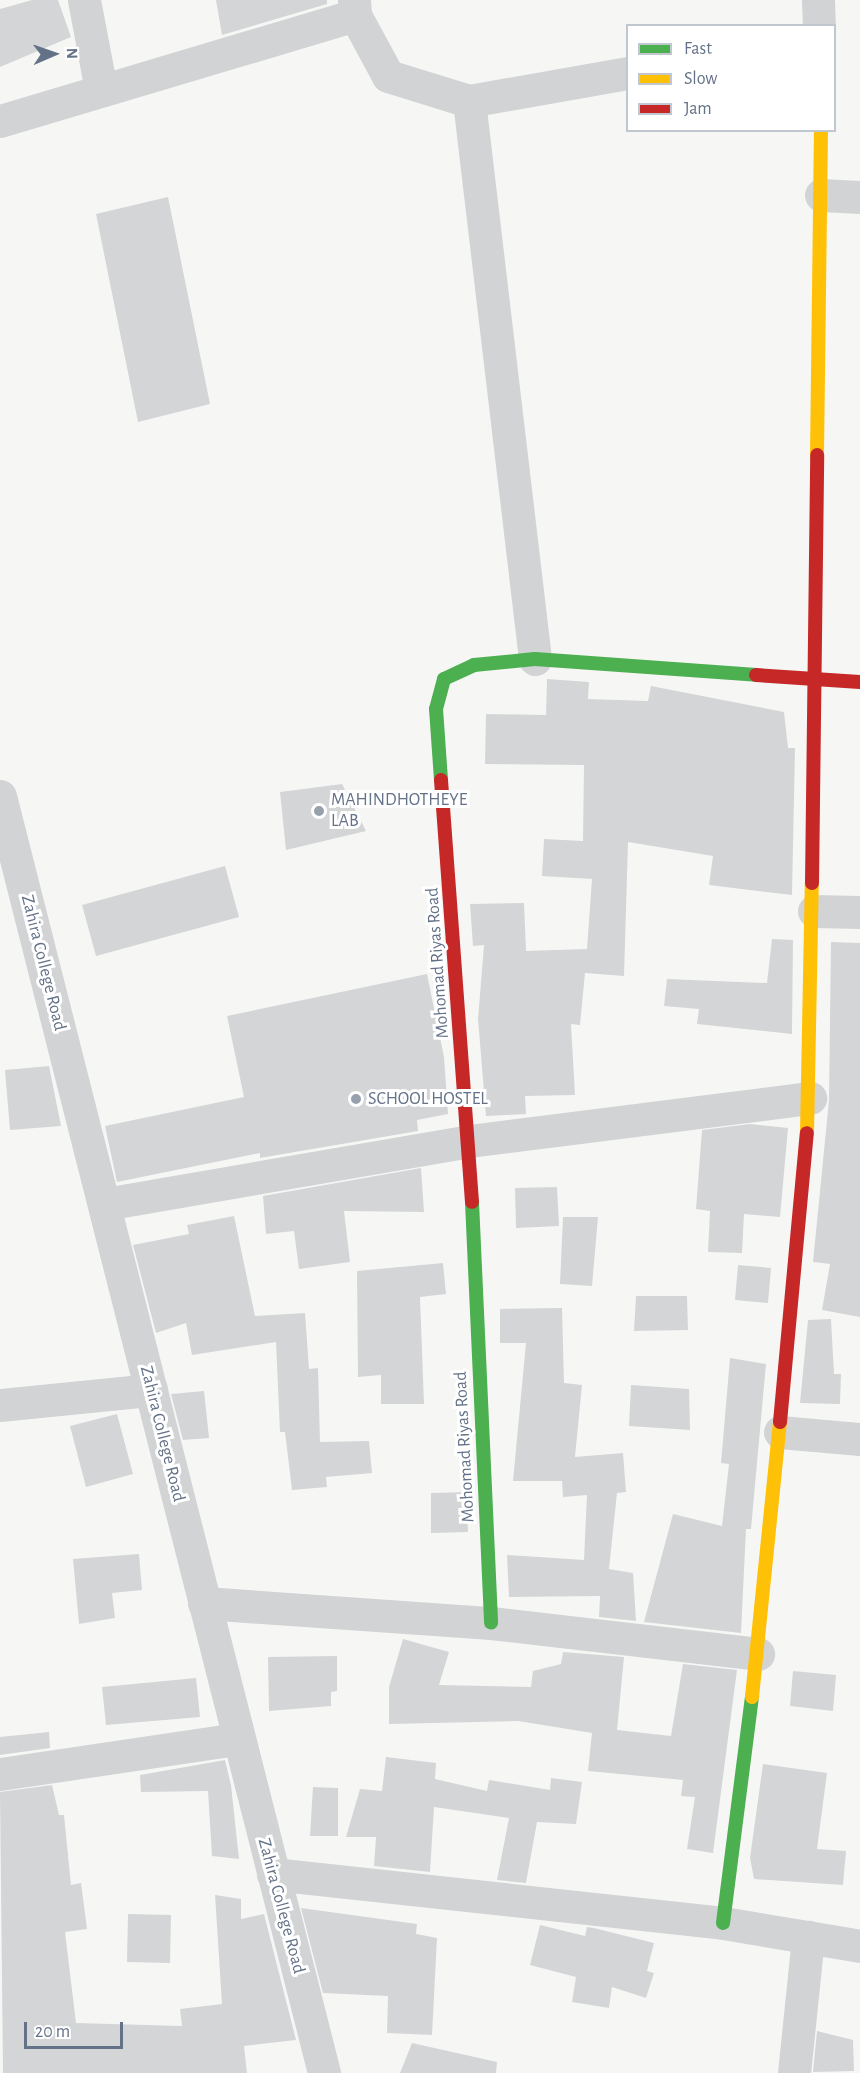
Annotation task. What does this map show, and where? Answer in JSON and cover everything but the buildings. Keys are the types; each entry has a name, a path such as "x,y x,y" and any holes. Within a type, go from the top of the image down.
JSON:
{"street":[{"path":"84,0 101,90"},
{"path":"818,0 819,24"},
{"path":"0,121 354,8 388,76 469,100 626,73"},
{"path":"469,100 535,659"},
{"path":"723,1923 758,1654 810,1098 818,682 821,132"},
{"path":"821,195 860,197"},
{"name":"Mohomad Riyas Road","path":"491,1623 469,1141 436,709 444,679 474,665 535,659 818,682 860,682"},
{"name":"Zahira College Road","path":"0,796 324,2073"},
{"path":"814,910 860,912"},
{"path":"105,1204 469,1141 810,1098"},
{"path":"0,1405 151,1390"},
{"path":"780,1432 860,1439"},
{"path":"204,1603 491,1623 758,1654"},
{"path":"0,1774 238,1739"},
{"path":"273,1874 723,1923 860,1946"},
{"path":"794,2073 808,1937"}],"traffic: fast":[{"path":"441,780 436,709 444,679 474,665 535,659 756,675"},
{"path":"472,1202 491,1623"},
{"path":"723,1923 752,1697"}],"traffic: slow":[{"path":"817,455 821,132"},
{"path":"807,1133 812,883"},
{"path":"752,1697 780,1422"}],"traffic: jam":[{"path":"812,883 817,455"},
{"path":"756,675 860,682"},
{"path":"441,780 472,1202"},
{"path":"780,1422 807,1133"}],"place":[{"name":"MAHINDHOTHEYE LAB","path":"319,811"},
{"name":"SCHOOL HOSTEL","path":"356,1099"}]}
